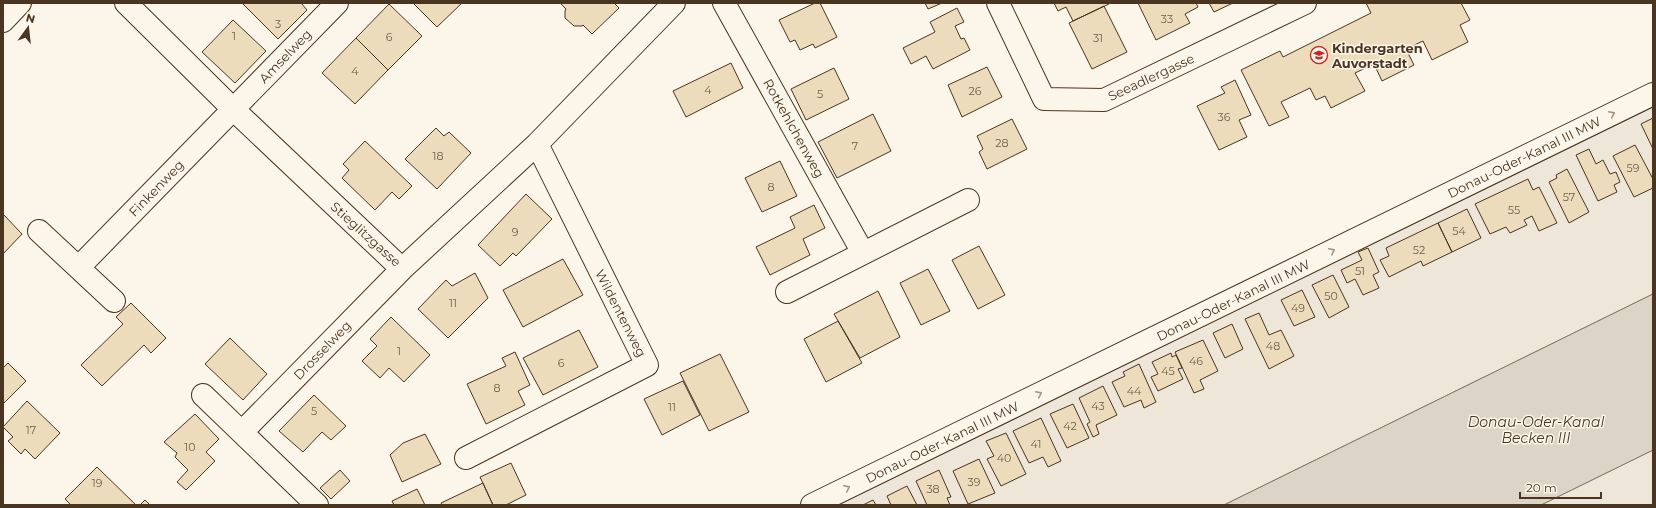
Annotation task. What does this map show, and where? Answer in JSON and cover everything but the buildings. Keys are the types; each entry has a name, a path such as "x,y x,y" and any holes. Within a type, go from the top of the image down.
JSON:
{"street":[{"path":"3,21 20,3"},
{"name":"Stieglitzgasse","path":"126,3 233,109 402,269 536,144 674,3"},
{"name":"Amselweg","path":"233,109 337,3"},
{"name":"Rotkehlchenweg","path":"724,3 864,253"},
{"name":"Seeadlergasse","path":"998,3 1044,99 1104,100 1305,3"},
{"name":"Donau-Oder-Kanal III MW","path":"812,505 1653,94"},
{"name":"Finkenweg","path":"79,267 233,109"},
{"name":"Wildentenweg","path":"466,458 647,365 536,144"},
{"path":"787,292 968,200"},
{"path":"39,231 114,301"},
{"name":"Drosselweg","path":"242,432 402,269"},
{"path":"203,395 317,505"}],"shaded area":[{"path":"1653,107 1653,294 1224,505 838,505"},
{"path":"1653,450 1653,505 1541,505"}],"water":[{"name":"Donau-Oder-Kanal Becken III","path":"1653,294 1653,450 1541,505 1224,505"}],"place":[{"name":"Kindergarten Auvorstadt","path":"1319,55"}]}
